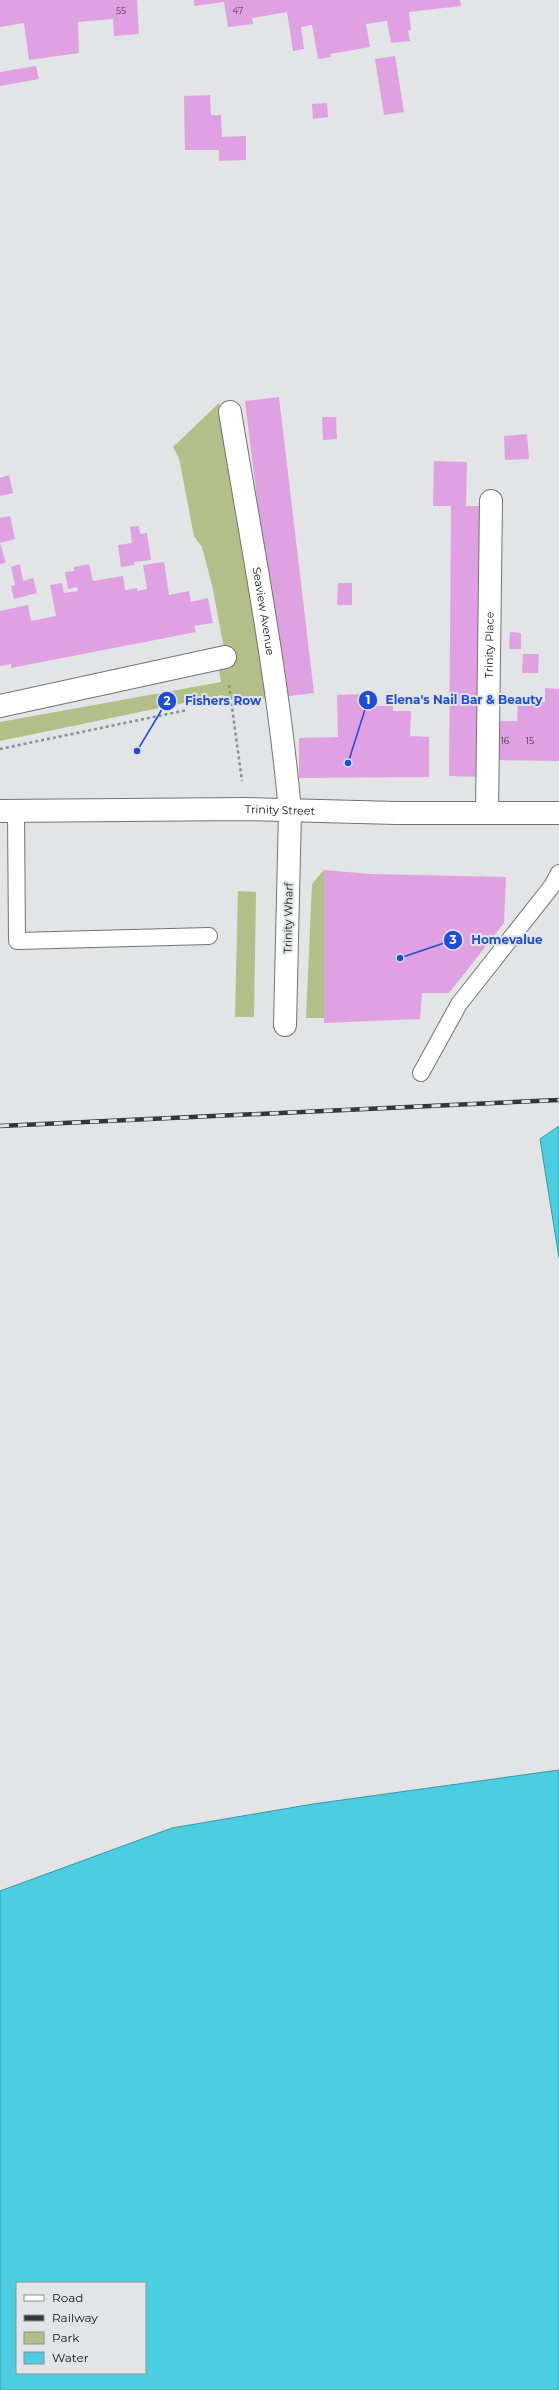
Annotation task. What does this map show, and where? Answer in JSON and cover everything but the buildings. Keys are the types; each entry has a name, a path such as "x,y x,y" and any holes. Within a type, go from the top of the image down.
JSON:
{"street":[{"name":"Seaview Avenue","path":"230,412 267,629 277,732 290,811"},
{"name":"Trinity Place","path":"487,813 491,501"},
{"path":"0,706 225,657"},
{"name":"Trinity Street","path":"8,811 245,809 290,811 559,813"},
{"name":"Trinity Wharf","path":"285,1025 290,811"}],"lane":[{"path":"8,811 17,941 209,936"},
{"path":"421,1073 459,1004 552,886 559,874"}],"path":[{"path":"225,657 245,809"},
{"path":"0,750 187,710"}],"green space":[{"path":"219,403 254,571 270,698 239,701 222,695 0,741 0,722 221,682 218,665 224,648 212,585 202,547 194,536 179,458 173,447"},
{"path":"324,870 324,1018 306,1018 312,884"},
{"path":"238,891 256,892 254,1017 235,1017"}],"water":[{"path":"559,1126 559,1258 540,1139"},
{"path":"559,1770 559,2390 0,2390 0,1891 172,1828 313,1804"}],"railway":[{"path":"0,1126 559,1100"}],"place":[{"name":"Fishers Row","path":"137,751"},
{"name":"Elena's Nail Bar & Beauty","path":"348,763"},
{"name":"Homevalue","path":"400,958"}]}
